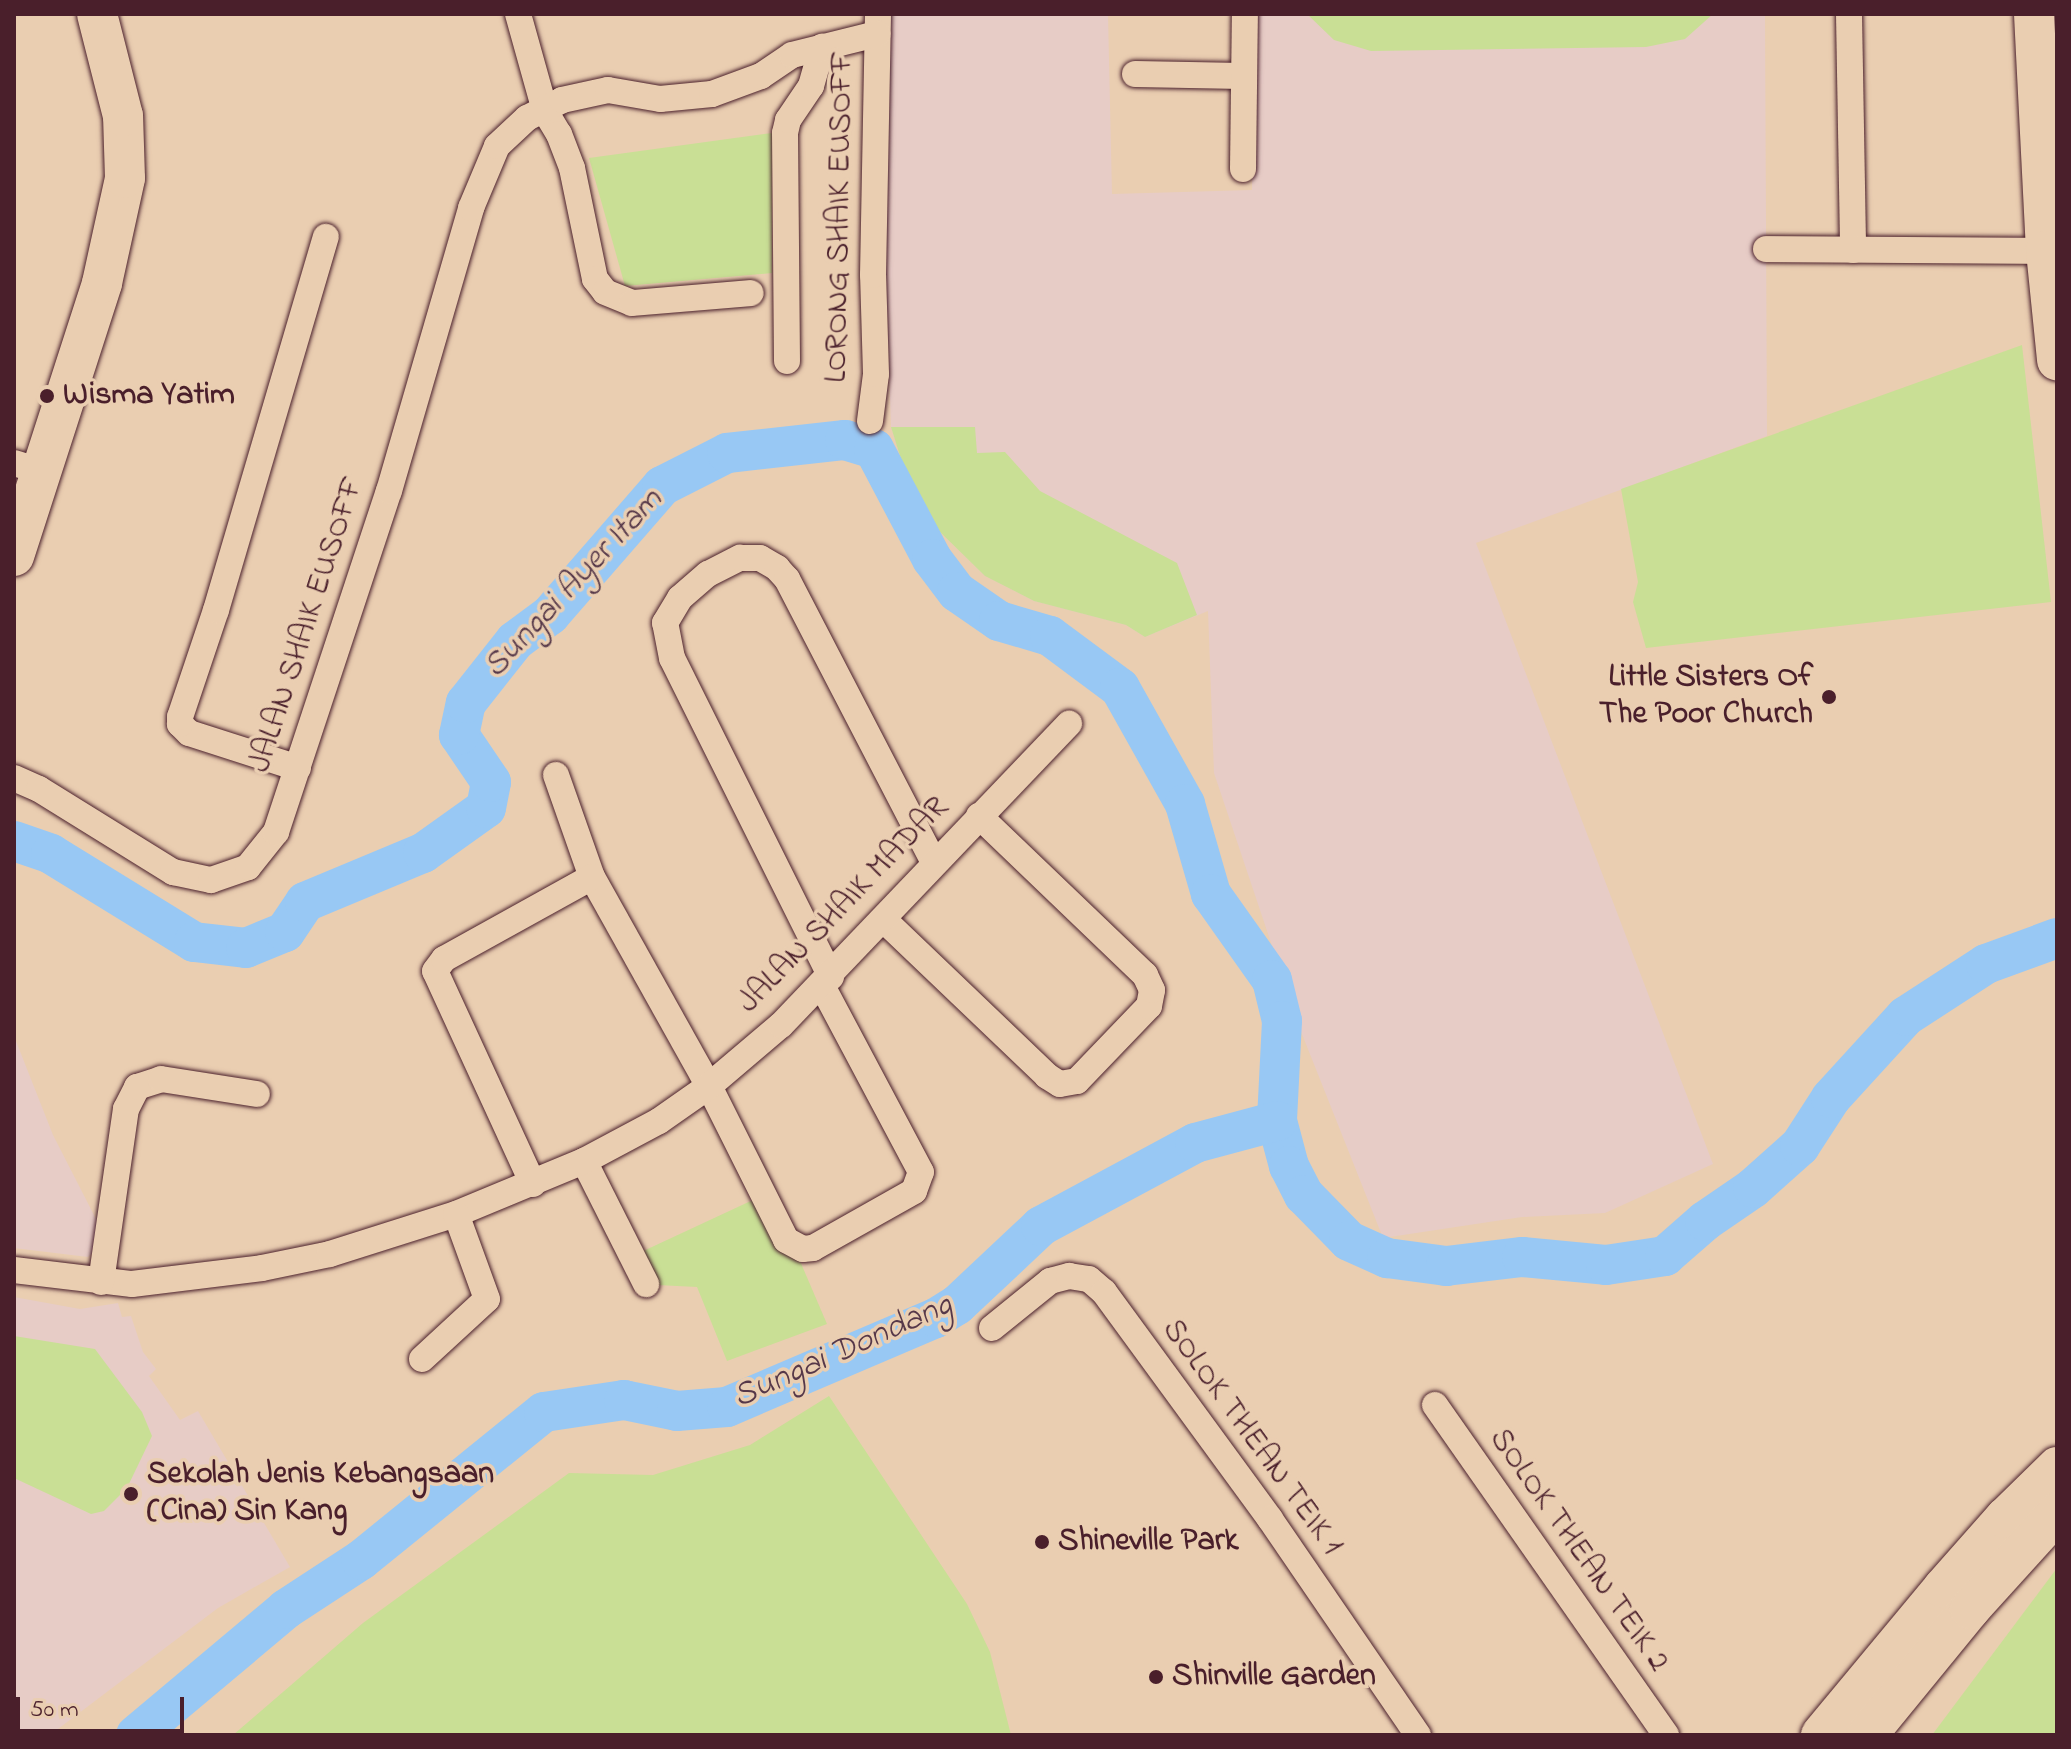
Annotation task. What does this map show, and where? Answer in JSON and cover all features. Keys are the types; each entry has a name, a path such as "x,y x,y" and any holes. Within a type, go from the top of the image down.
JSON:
{"main road":[{"path":"14,556 27,467 102,283 125,178 123,116 97,14"},
{"path":"2034,14 2046,251 2057,360"},
{"path":"1821,1735 1943,1588 2005,1518 2057,1467"},
{"path":"1867,1735 1970,1609 2057,1513"}],"street":[{"path":"518,14 545,111 559,134 572,168 595,279 605,292 632,303 751,293"},
{"path":"1243,169 1245,14"},
{"path":"1849,14 1853,250"},
{"path":"545,111 562,100 608,90 660,99 712,94 761,76 792,55 822,47 877,24"},
{"name":"LORONG SHAIK EUSOFF","path":"870,421 876,374 873,275 877,24"},
{"path":"787,361 785,133 788,120 811,86 822,47"},
{"path":"1135,74 1243,76"},
{"name":"JALAN SHAIK EUSOFF","path":"14,778 39,789 173,872 211,880 248,867 262,853 276,832 389,491 471,208 497,146 527,118 545,111"},
{"path":"298,768 189,733 180,724 326,237"},
{"path":"1766,249 2046,251"},
{"path":"556,775 592,877 709,1086 786,1240 793,1247 813,1248 914,1191 921,1172 919,1162 827,981 672,658 665,623 680,598 708,574 740,558 760,558 777,568 787,579 934,863"},
{"name":"JALAN SHAIK MADAR","path":"14,1270 101,1282 191,1279 262,1268 330,1254 456,1214 584,1161 659,1121 709,1086 827,981 934,863 1069,724"},
{"path":"884,920 1047,1076 1060,1084 1077,1081 1149,1006 1152,990 1145,975 979,816"},
{"path":"533,1184 435,979 435,971 444,959 592,877"},
{"path":"101,1282 126,1109 137,1087 161,1079 257,1094"},
{"path":"584,1161 646,1284"},
{"path":"422,1359 487,1299 456,1214"},
{"name":"SOLOK THEAN TEIK 1","path":"992,1328 1050,1281 1069,1276 1089,1279 1104,1292 1270,1519 1418,1735"},
{"name":"SOLOK THEAN TEIK 2","path":"1435,1405 1666,1735"}],"shaded area":[{"path":"889,14 1108,14 1112,194 1252,190 1254,14 1765,14 1767,436 1476,543 1713,1164 1605,1213 1522,1217 1383,1238 1300,1029 1214,773 1208,611 1145,637 1126,625 1034,601 985,576 938,530 906,475 891,427 884,221"},
{"path":"14,1036 53,1135 97,1221 97,1248 88,1257 14,1248"},
{"name":"Sekolah Jenis Kebangsaan (Cina) Sin Kang","path":"14,1297 80,1309 118,1303 122,1317 131,1316 143,1352 156,1369 149,1376 180,1420 198,1411 290,1567 218,1608 50,1735 14,1735"}],"green space":[{"path":"1307,14 1713,14 1685,39 1646,47 1371,51 1334,40"},
{"path":"772,133 772,273 625,286 589,158"},
{"path":"2022,345 2051,602 1646,648 1633,602 1638,582 1621,489"},
{"path":"891,427 975,427 977,453 1005,452 1040,491 1177,563 1197,615 1145,637 1126,625 1034,601 985,576 938,530 906,475"},
{"path":"755,1199 800,1261 827,1324 727,1361 697,1287 657,1285 639,1253"},
{"path":"14,1336 95,1349 142,1412 152,1436 127,1488 104,1511 91,1514 14,1478"},
{"path":"829,1396 967,1604 990,1652 1011,1735 233,1735 363,1623 569,1473 653,1475 750,1445"},
{"path":"2057,1568 2057,1735 1932,1735"}],"waterway":[{"name":"Sungai Ayer Itam","path":"14,841 51,854 194,942 246,948 285,932 305,902 423,853 486,808 491,782 459,735 466,703 515,641 550,615 662,486 727,453 845,440 874,449 932,559 957,592 999,621 1050,636 1120,688 1185,804 1211,894 1272,980 1282,1021 1277,1121 1289,1166 1304,1195 1349,1241 1387,1258 1446,1266 1522,1257 1606,1265 1665,1256 1705,1221 1753,1188 1800,1146 1831,1098 1906,1016 1986,964 2057,938"},
{"name":"Sungai Dondang","path":"136,1735 286,1609 361,1560 544,1412 624,1400 677,1411 727,1407 936,1318 957,1305 1041,1226 1195,1143 1277,1121"}],"place":[{"name":"Wisma Yatim","path":"47,396"},
{"name":"Little Sisters Of The Poor Church","path":"1829,697"},
{"name":"Sekolah Jenis Kebangsaan (Cina) Sin Kang","path":"131,1494"},
{"name":"Shineville Park","path":"1042,1542"},
{"name":"Shinville Garden","path":"1156,1677"}]}
